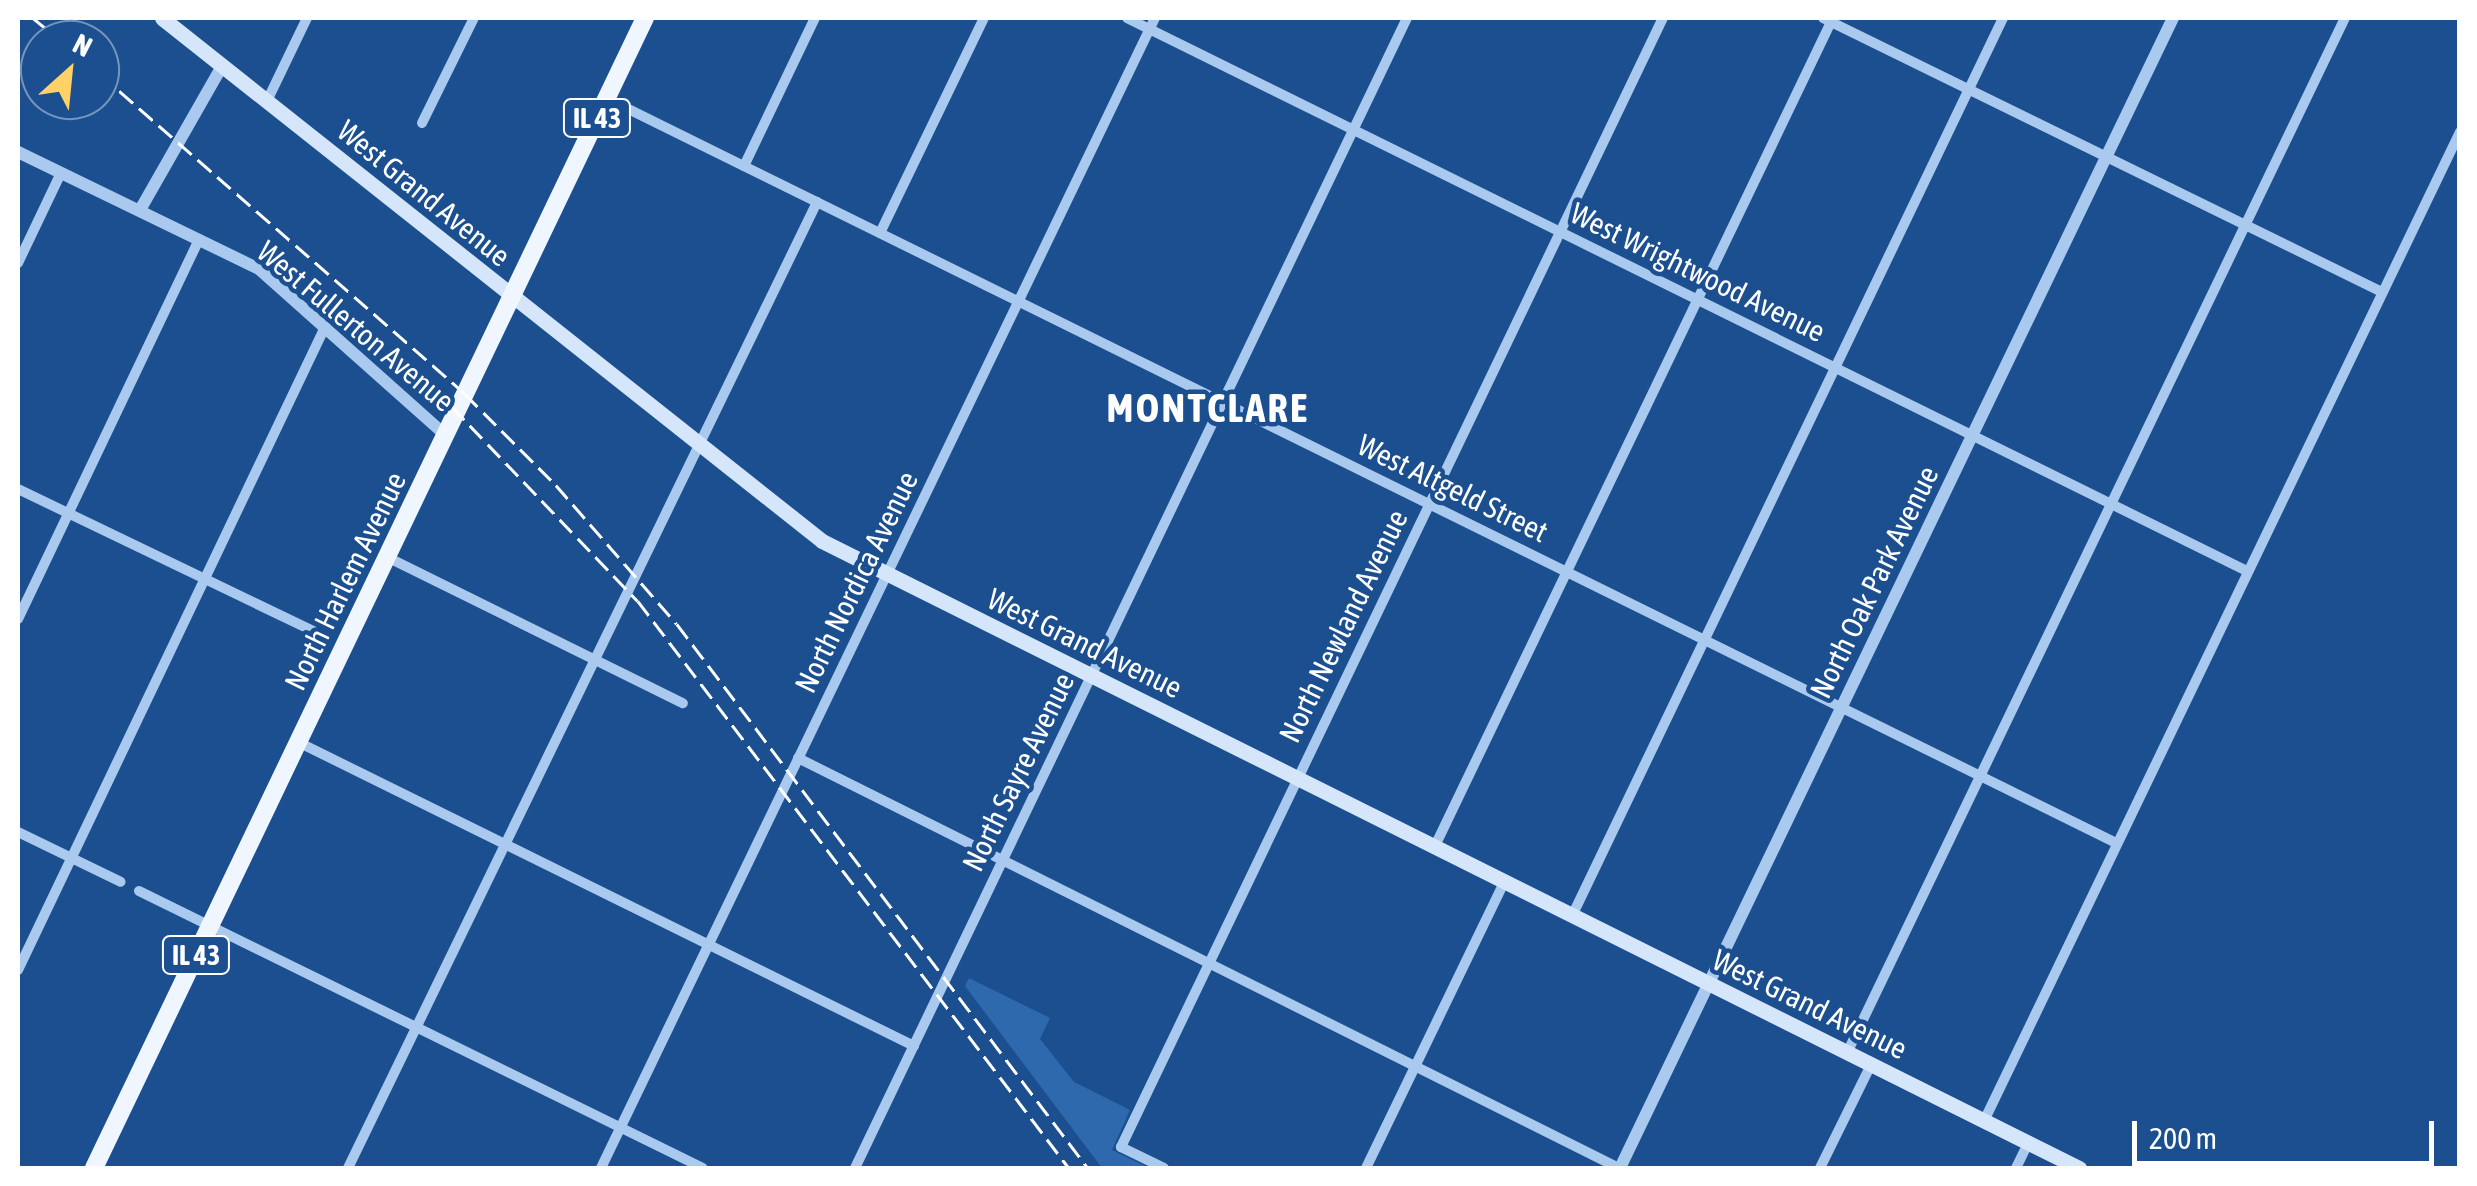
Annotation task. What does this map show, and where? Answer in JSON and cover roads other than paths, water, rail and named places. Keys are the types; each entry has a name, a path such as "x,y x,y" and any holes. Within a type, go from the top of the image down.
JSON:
{"main road":[{"name":"West Grand Avenue","path":"162,18 697,448 813,536 2079,1168"},
{"name":"North Harlem Avenue","path":"94,1168 645,18"}],"street":[{"path":"267,101 307,18"},
{"path":"422,123 474,18"},
{"path":"744,166 814,18"},
{"path":"880,234 984,18"},
{"name":"West Wrightwood Avenue","path":"1127,18 1152,23 1354,130 2247,571"},
{"name":"North Sayre Avenue","path":"856,1168 1408,18"},
{"name":"North Newland Avenue","path":"1164,1168 1121,1147 1663,18"},
{"path":"1572,916 2003,18"},
{"name":"North Oak Park Avenue","path":"1619,1168 2173,18"},
{"path":"1846,1053 2345,18"},
{"path":"1434,848 1829,19 2382,292"},
{"name":"North Nordica Avenue","path":"602,1168 1152,23"},
{"path":"140,210 222,66"},
{"name":"West Altgeld Street","path":"606,98 2116,843"},
{"path":"1984,1122 2460,132"},
{"name":"West Fullerton Avenue","path":"18,152 259,269 445,435"},
{"path":"18,263 61,172"},
{"path":"348,1168 817,202"},
{"path":"18,619 199,239"},
{"path":"18,970 326,326"},
{"path":"18,489 316,632"},
{"path":"387,557 683,703"},
{"path":"298,742 914,1046"},
{"path":"798,758 1619,1168"},
{"path":"18,832 121,882"},
{"path":"1366,1168 1504,882"},
{"path":"140,891 703,1168"},
{"path":"1820,1168 1871,1065"},
{"path":"2016,1168 2028,1143"}],"railway":[{"path":"120,92 465,394 556,485 677,624 1088,1168"},
{"path":"416,369 638,601 1069,1168"}],"district":[{"name":"MONTCLARE","path":"1208,408"}]}
